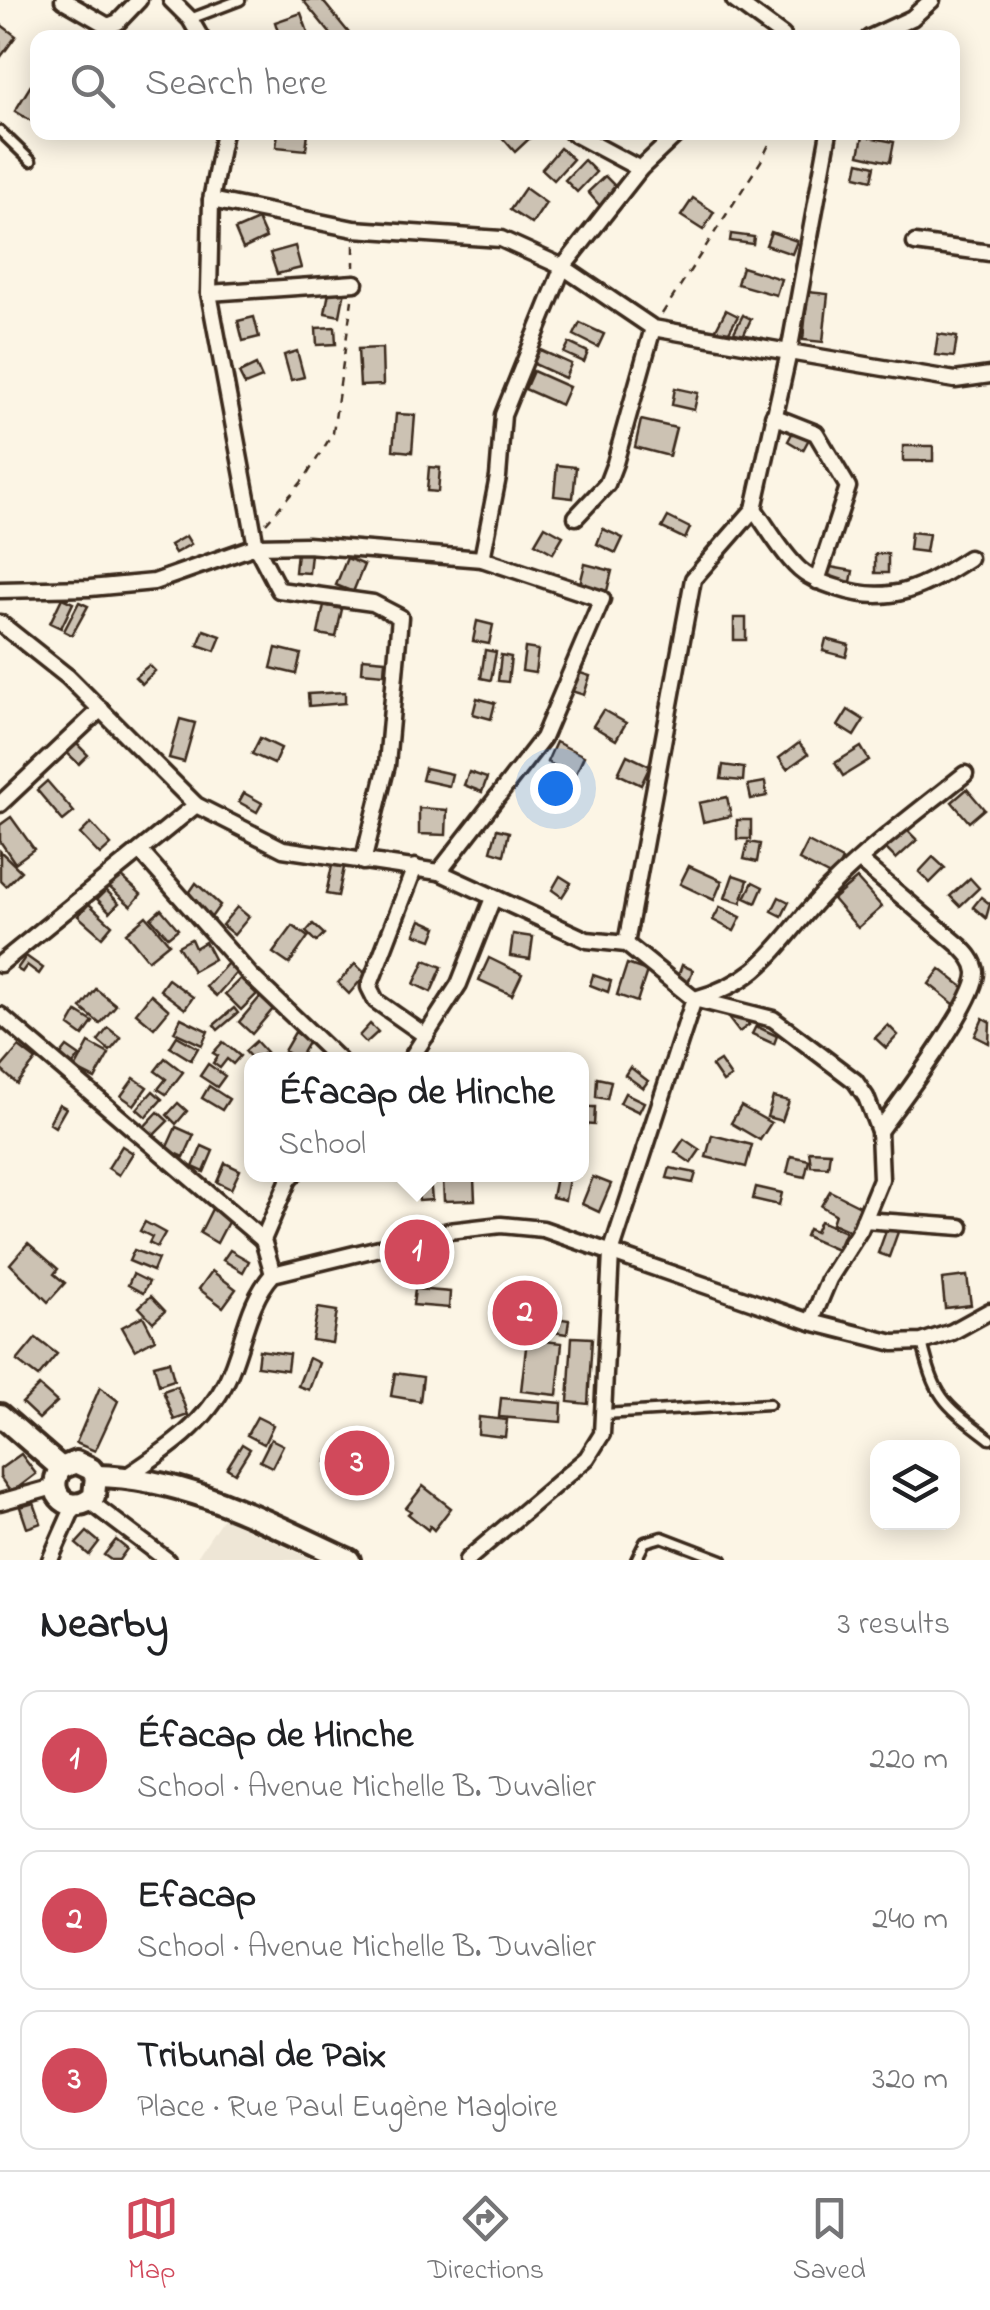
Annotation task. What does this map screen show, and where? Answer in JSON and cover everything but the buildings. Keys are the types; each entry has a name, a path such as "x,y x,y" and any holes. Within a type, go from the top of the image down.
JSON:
{"main road":[{"path":"0,1416 58,1478 63,1502 82,1504 97,1490 91,1469 76,1462 58,1478"},
{"path":"96,1476 127,1476 173,1485 349,1560"}],"street":[{"path":"63,0 104,26 118,22 139,0"},
{"path":"171,0 196,30"},
{"path":"734,0 775,30"},
{"path":"886,30 912,18 932,0"},
{"path":"222,140 210,200 209,293 256,541 279,590 373,603 400,616 387,765 364,862"},
{"path":"585,140 640,169"},
{"path":"482,559 498,476 503,415 563,267 640,169 671,140"},
{"path":"626,944 693,579 754,509 828,140"},
{"path":"210,200 354,229 501,239 563,267 653,328 955,380 990,375"},
{"path":"915,243 990,252"},
{"path":"209,293 354,283"},
{"path":"576,517 600,492 611,473 653,328"},
{"path":"773,416 816,433 848,487 817,581"},
{"path":"754,509 798,568 817,581 860,596 877,598 935,580 969,558"},
{"path":"0,590 154,582 256,541 482,559 602,600 544,738 438,872"},
{"path":"0,623 55,666 196,805 283,850 438,872 587,940 626,944 694,999 774,1020 855,1081 879,1131 882,1179 810,1322"},
{"path":"0,804 101,710"},
{"path":"694,999 726,990 763,964 828,889 965,774"},
{"path":"0,964 196,805"},
{"path":"140,851 250,975 331,1052"},
{"path":"860,862 960,946 976,970 968,997 879,1131"},
{"path":"415,866 369,987 376,1001 426,1036"},
{"path":"415,1052 459,984 493,898"},
{"path":"467,1560 587,1458 602,1434 610,1253 694,999"},
{"path":"0,1016 264,1240 273,1274"},
{"path":"264,1240 288,1182"},
{"path":"864,1220 961,1226"},
{"path":"127,1476 166,1450 210,1410 229,1377 261,1288 273,1274 448,1231 501,1224 543,1229 810,1322 894,1343 922,1342 952,1332 990,1310"},
{"path":"0,1502 58,1478"},
{"path":"50,1560 82,1504 167,1560"}],"lane":[{"path":"190,19 240,0"},
{"path":"0,131 31,161"},
{"path":"922,1342 931,1380 944,1402 990,1439"},
{"path":"604,1414 769,1404"},
{"path":"636,1560 645,1542 662,1537 722,1560"}],"path":[{"path":"653,328 771,140"},
{"path":"256,541 305,478 332,433 354,283 354,229"}],"shaded area":[{"path":"223,1518 314,1560 195,1560"}],"place":[{"name":"Éfacap de Hinche","path":"417,1252"},
{"name":"Efacap","path":"525,1313"},
{"name":"Tribunal de Paix","path":"357,1463"}]}
